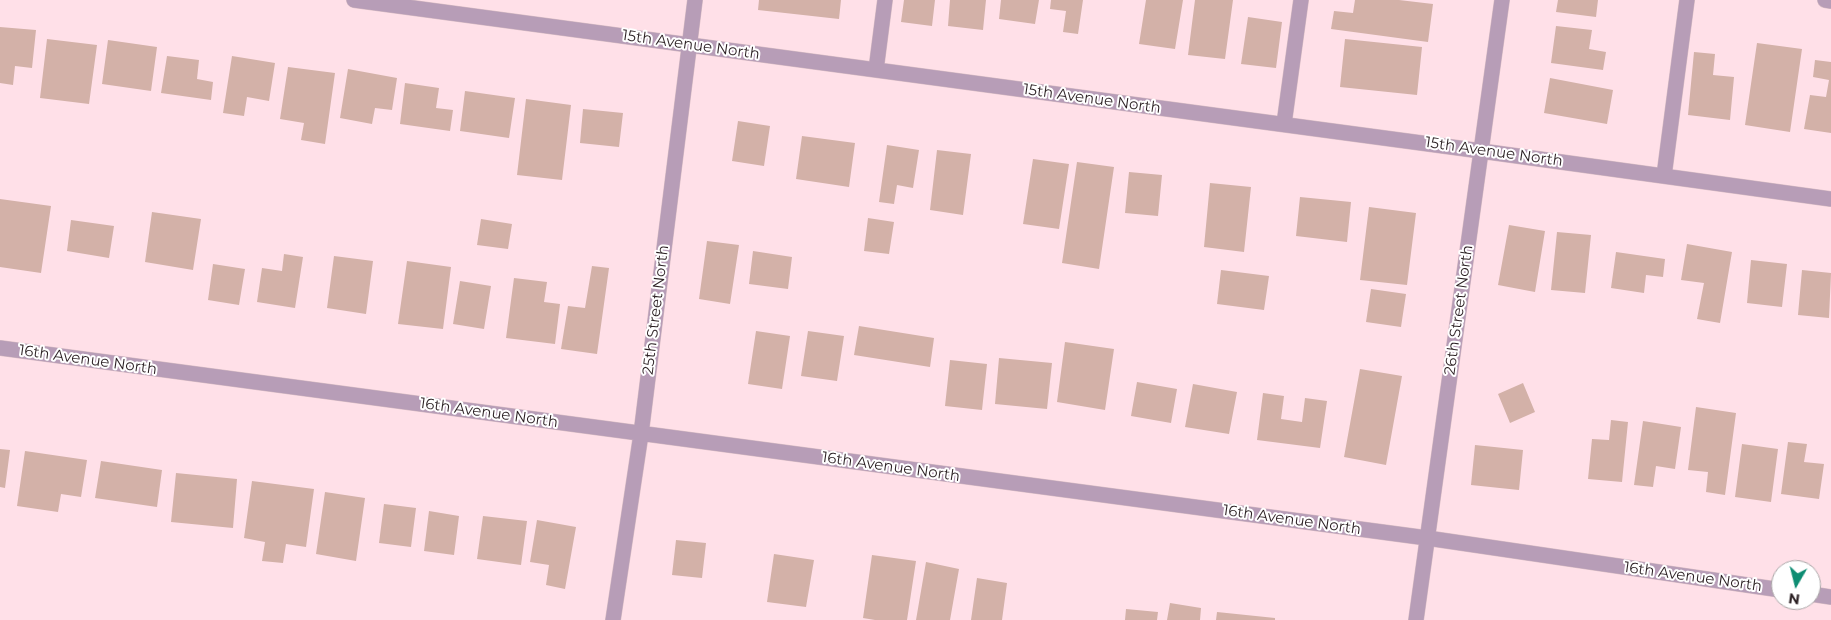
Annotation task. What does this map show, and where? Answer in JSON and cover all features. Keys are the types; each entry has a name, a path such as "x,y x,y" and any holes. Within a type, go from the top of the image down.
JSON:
{"street":[{"name":"15th Avenue North","path":"354,0 1482,150 1831,199"},
{"name":"25th Street North","path":"614,620 641,434 695,0"},
{"path":"876,70 885,0"},
{"path":"1284,124 1302,0"},
{"name":"26th Street North","path":"1416,620 1502,0"},
{"path":"1664,176 1687,0"},
{"path":"1825,0 1831,1"},
{"name":"16th Avenue North","path":"0,348 1427,538 1771,589"}],"building":[{"path":"759,0 841,0 839,19 758,10"},
{"path":"904,0 935,0 932,26 901,22"},
{"path":"950,0 986,0 983,30 948,26"},
{"path":"1001,0 1039,0 1035,24 999,19"},
{"path":"1051,0 1083,0 1078,34 1063,32 1066,11 1050,9"},
{"path":"1146,0 1183,0 1175,49 1139,44"},
{"path":"1195,0 1233,0 1225,59 1188,55"},
{"path":"1355,0 1399,0 1433,4 1428,42 1331,29 1334,11 1353,13"},
{"path":"1558,0 1598,0 1596,17 1556,12"},
{"path":"1248,17 1282,22 1276,68 1241,64"},
{"path":"1556,26 1592,30 1589,49 1606,52 1603,70 1551,63"},
{"path":"0,27 36,30 32,68 15,66 13,85 0,83"},
{"path":"47,39 97,45 89,104 40,98"},
{"path":"1345,39 1422,47 1417,95 1340,87"},
{"path":"108,40 157,47 151,91 102,84"},
{"path":"1757,43 1802,49 1790,132 1745,125"},
{"path":"1694,52 1715,54 1713,75 1734,77 1730,120 1688,115"},
{"path":"167,56 199,60 197,79 213,82 211,100 161,93"},
{"path":"232,56 275,63 269,101 247,97 244,116 223,113"},
{"path":"1815,60 1831,62 1831,133 1804,129 1810,95 1826,97 1829,80 1813,77"},
{"path":"288,67 335,73 325,144 301,140 304,123 280,119"},
{"path":"348,69 397,78 392,110 375,108 372,124 340,118"},
{"path":"1550,78 1613,90 1607,124 1544,113"},
{"path":"405,83 439,88 436,108 453,110 450,131 400,124"},
{"path":"465,91 515,98 509,138 460,131"},
{"path":"526,99 571,105 562,180 517,175"},
{"path":"583,109 623,113 619,147 580,143"},
{"path":"738,121 770,126 764,166 732,161"},
{"path":"802,136 855,143 849,187 796,179"},
{"path":"887,145 919,150 913,188 897,185 894,204 879,202"},
{"path":"937,150 971,154 963,215 930,210"},
{"path":"1033,159 1069,164 1059,229 1023,224"},
{"path":"1077,162 1114,167 1099,269 1062,263"},
{"path":"1129,172 1162,175 1158,216 1125,213"},
{"path":"1210,183 1251,187 1244,252 1204,247"},
{"path":"1300,197 1351,202 1347,242 1296,236"},
{"path":"0,199 51,206 41,273 0,267"},
{"path":"1369,207 1416,213 1407,285 1360,280"},
{"path":"152,212 201,219 193,270 145,262"},
{"path":"868,218 894,222 889,254 864,251"},
{"path":"481,219 512,224 508,249 477,245"},
{"path":"71,220 114,226 109,258 67,251"},
{"path":"1509,225 1545,231 1535,292 1498,285"},
{"path":"1557,232 1591,235 1585,293 1551,290"},
{"path":"707,241 739,245 730,304 699,299"},
{"path":"1687,244 1732,252 1720,323 1697,319 1704,283 1681,280"},
{"path":"753,251 792,257 788,289 749,284"},
{"path":"1616,252 1665,259 1663,277 1646,275 1644,293 1611,288"},
{"path":"284,254 303,257 295,308 257,302 262,268 282,271"},
{"path":"334,256 373,261 366,314 327,308"},
{"path":"1751,260 1787,264 1782,307 1747,303"},
{"path":"407,261 451,267 443,329 398,324"},
{"path":"213,264 245,269 239,305 208,300"},
{"path":"592,266 609,268 597,354 561,349 568,306 585,308"},
{"path":"1221,270 1269,276 1264,310 1217,304"},
{"path":"1802,270 1831,273 1829,318 1798,315"},
{"path":"514,278 547,282 544,302 560,304 555,344 506,338"},
{"path":"460,281 491,286 484,329 453,324"},
{"path":"1371,289 1406,294 1401,327 1366,322"},
{"path":"859,326 934,338 930,367 854,355"},
{"path":"756,331 790,336 782,389 748,384"},
{"path":"808,331 844,336 837,381 801,376"},
{"path":"1065,342 1114,349 1105,410 1057,402"},
{"path":"999,358 1052,363 1047,409 995,404"},
{"path":"950,360 987,364 982,410 945,406"},
{"path":"1360,369 1402,376 1386,465 1344,457"},
{"path":"1137,382 1177,389 1171,423 1131,416"},
{"path":"1523,383 1535,412 1510,423 1498,394"},
{"path":"1193,384 1237,392 1229,434 1185,427"},
{"path":"1263,393 1284,396 1281,419 1302,422 1305,398 1327,401 1320,448 1257,440"},
{"path":"1696,407 1736,413 1725,495 1706,492 1708,472 1688,470"},
{"path":"1611,420 1628,422 1622,482 1588,479 1592,439 1609,440"},
{"path":"1643,421 1681,427 1675,469 1656,466 1653,487 1634,485"},
{"path":"1788,442 1807,444 1804,462 1824,464 1819,499 1781,494"},
{"path":"1742,444 1778,449 1771,502 1735,497"},
{"path":"1475,445 1523,450 1519,490 1471,485"},
{"path":"0,449 10,450 5,488 0,487"},
{"path":"25,451 87,460 81,497 61,494 58,512 17,506"},
{"path":"101,461 162,470 157,507 95,498"},
{"path":"176,473 237,479 233,528 171,522"},
{"path":"252,481 314,489 306,547 286,544 283,563 262,561 265,542 244,538"},
{"path":"325,492 365,498 356,561 316,554"},
{"path":"384,504 416,508 411,547 379,543"},
{"path":"429,511 459,516 454,555 424,551"},
{"path":"483,516 527,521 521,565 477,559"},
{"path":"537,520 576,527 565,589 546,585 549,565 530,562"},
{"path":"676,540 706,543 702,578 672,575"},
{"path":"774,554 814,560 806,607 767,602"},
{"path":"872,555 916,561 907,620 863,618"},
{"path":"926,562 959,569 950,620 916,620"},
{"path":"977,578 1007,583 1002,620 971,620"},
{"path":"1170,603 1201,608 1200,620 1167,620"},
{"path":"1126,609 1158,612 1157,620 1125,620"},
{"path":"1217,612 1275,618 1275,620 1216,620"}]}
